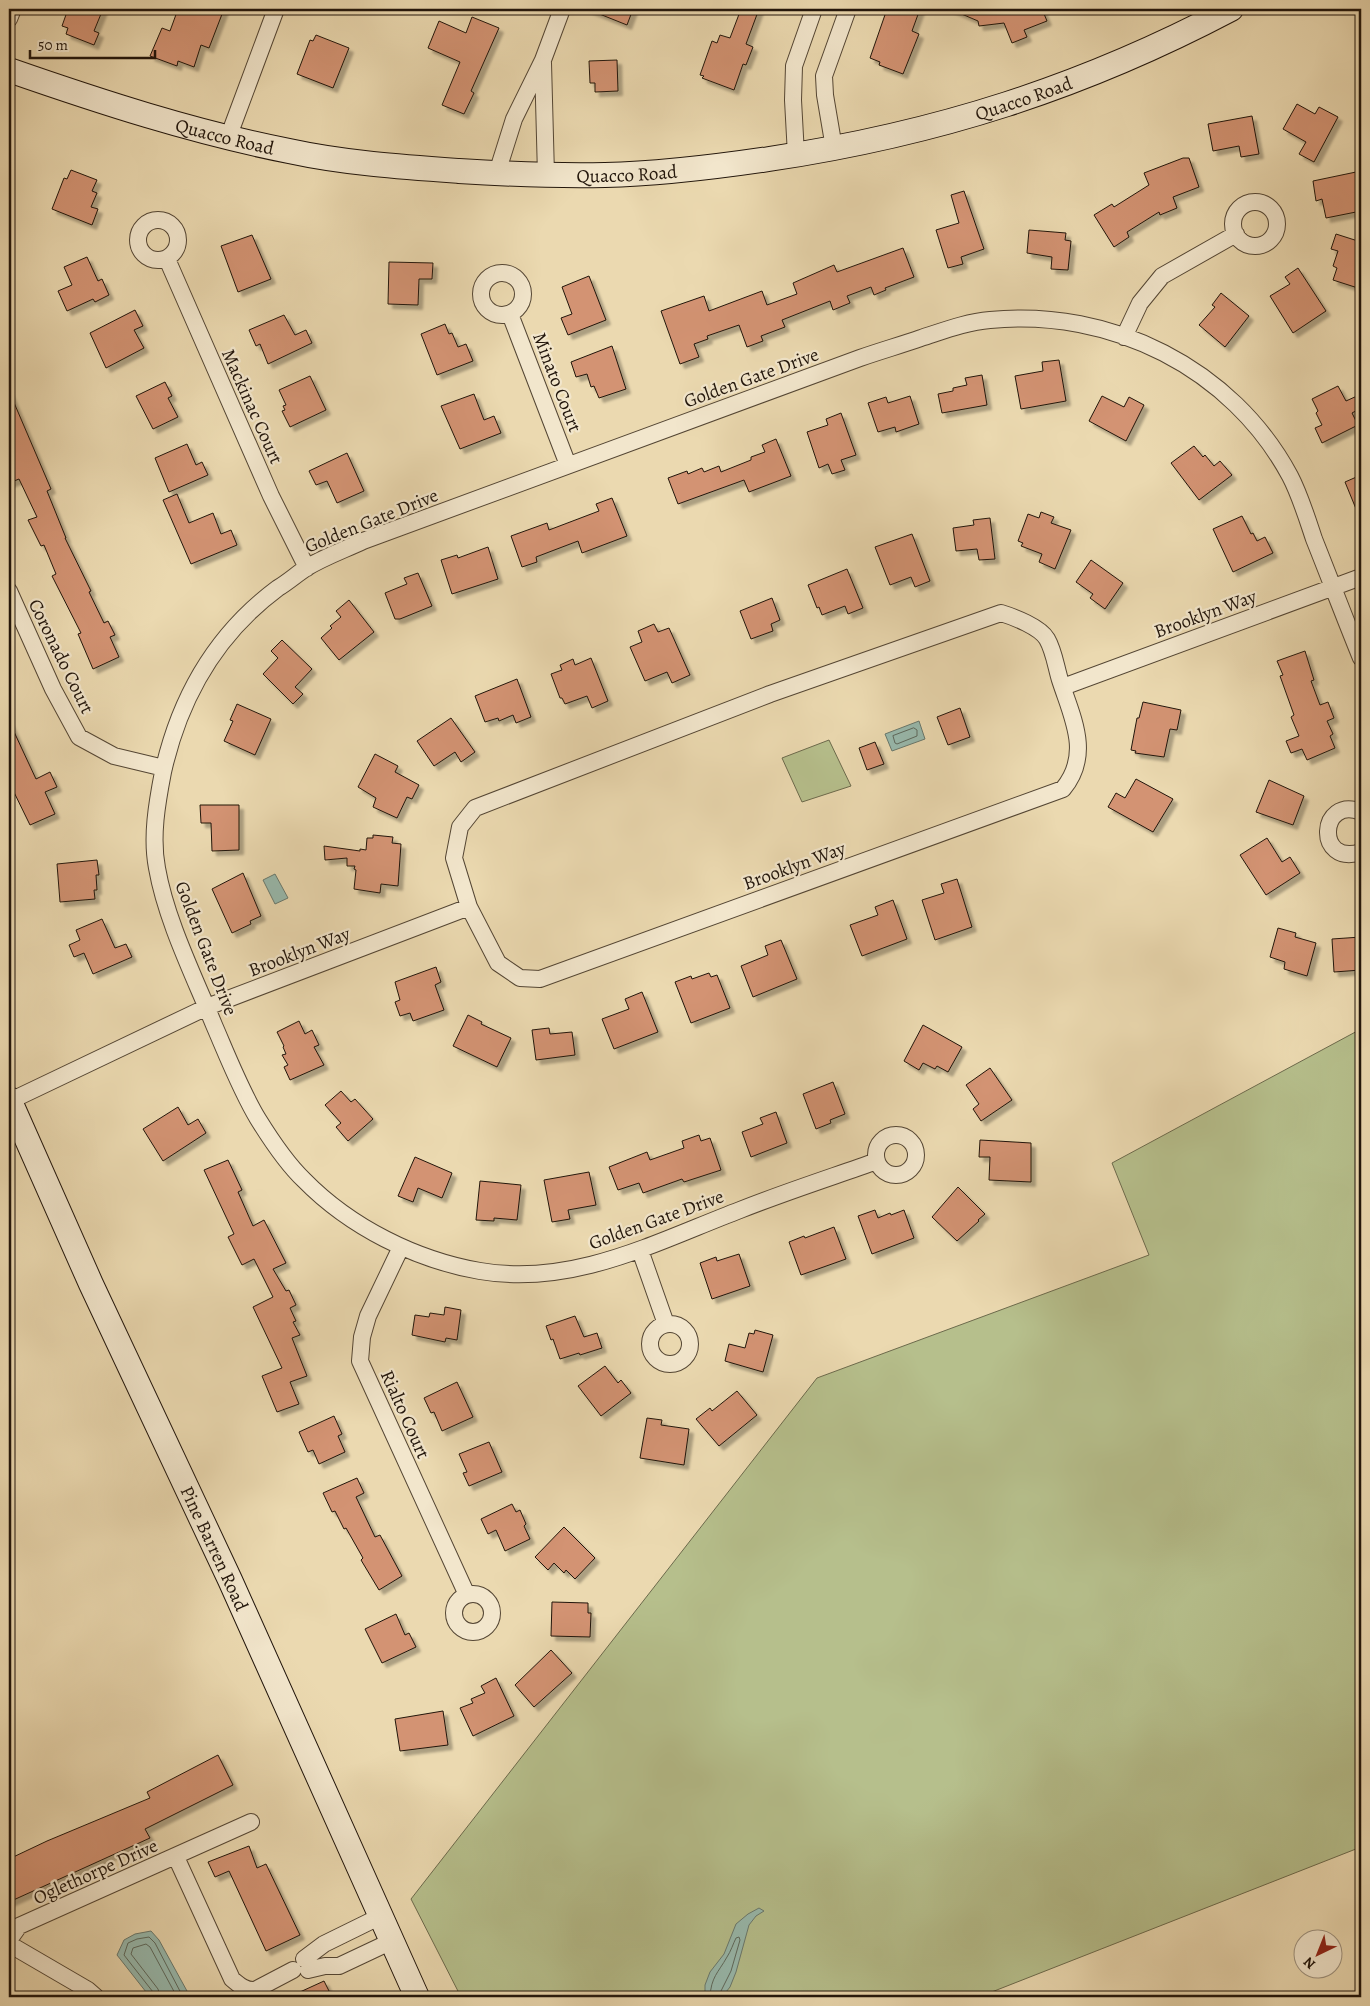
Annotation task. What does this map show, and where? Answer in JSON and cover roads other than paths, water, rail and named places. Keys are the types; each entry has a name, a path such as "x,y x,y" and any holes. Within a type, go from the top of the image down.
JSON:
{"street":[{"path":"9,19 13,9"},
{"path":"228,138 276,9"},
{"path":"497,173 514,119 543,60 562,9"},
{"path":"796,155 793,100 794,66 814,9"},
{"path":"834,148 825,95 824,76 848,9"},
{"name":"Quacco Road","path":"9,70 85,97 196,131 292,152 402,167 546,175 625,174 710,168 796,155 932,127 1047,92 1162,44 1231,9"},
{"path":"543,60 546,175"},
{"path":"1124,336 1140,303 1162,276 1182,262 1205,253 1236,234"},
{"name":"Mackinac Court","path":"166,259 271,496 307,568"},
{"name":"Minato Court","path":"510,314 568,465"},
{"name":"Golden Gate Drive","path":"877,1161 742,1209 640,1250 594,1264 539,1275 481,1271 421,1256 372,1232 333,1205 305,1181 286,1160 256,1117 174,930 157,869 154,841 158,799 164,768 181,713 207,662 238,622 260,602 307,568 363,541 860,358 960,325 989,320 1043,318 1096,327 1145,344 1175,358 1206,378 1247,417 1267,439 1291,477 1361,658"},
{"name":"Brooklyn Way","path":"1063,687 1361,577"},
{"name":"Coronado Court","path":"9,591 53,689 80,737 114,756 164,768"},
{"name":"Brooklyn Way","path":"1001,613 1023,620 1047,638 1063,687 1079,737 1077,761 1071,779 1063,789 540,979 520,978 498,963 470,907 454,858 460,827 475,808 770,694 1001,613"},
{"path":"1361,812 1349,809 1341,810 1331,820 1327,833 1338,852 1346,854 1361,852"},
{"name":"Brooklyn Way","path":"9,1100 207,1007 470,907"},
{"name":"Pine Barren Road","path":"9,1100 91,1284 230,1580 418,1997"},
{"name":"Rialto Court","path":"401,1247 368,1316 362,1337 360,1362 467,1595"},
{"path":"640,1250 666,1324"},
{"name":"Oglethorpe Drive","path":"9,1940 19,1926 251,1822"},
{"name":"Oglethorpe Drive","path":"176,1857 227,1972 238,1985 257,1993 302,1966 324,1944 381,1916"},
{"name":"Oglethorpe Drive","path":"302,1966 339,1966 392,1941"},
{"path":"9,1944 88,1990 96,1997"}],"water":[{"path":"919,721 925,739 892,751 885,734"},
{"path":"275,874 288,898 275,904 263,880"},
{"path":"759,1908 764,1911 756,1916 749,1925 730,1987 722,1997 705,1996 705,1985 710,1972 724,1954 736,1924"},
{"path":"151,1931 159,1940 187,1991 188,1997 150,1997 117,1955 124,1940 135,1934"}]}
